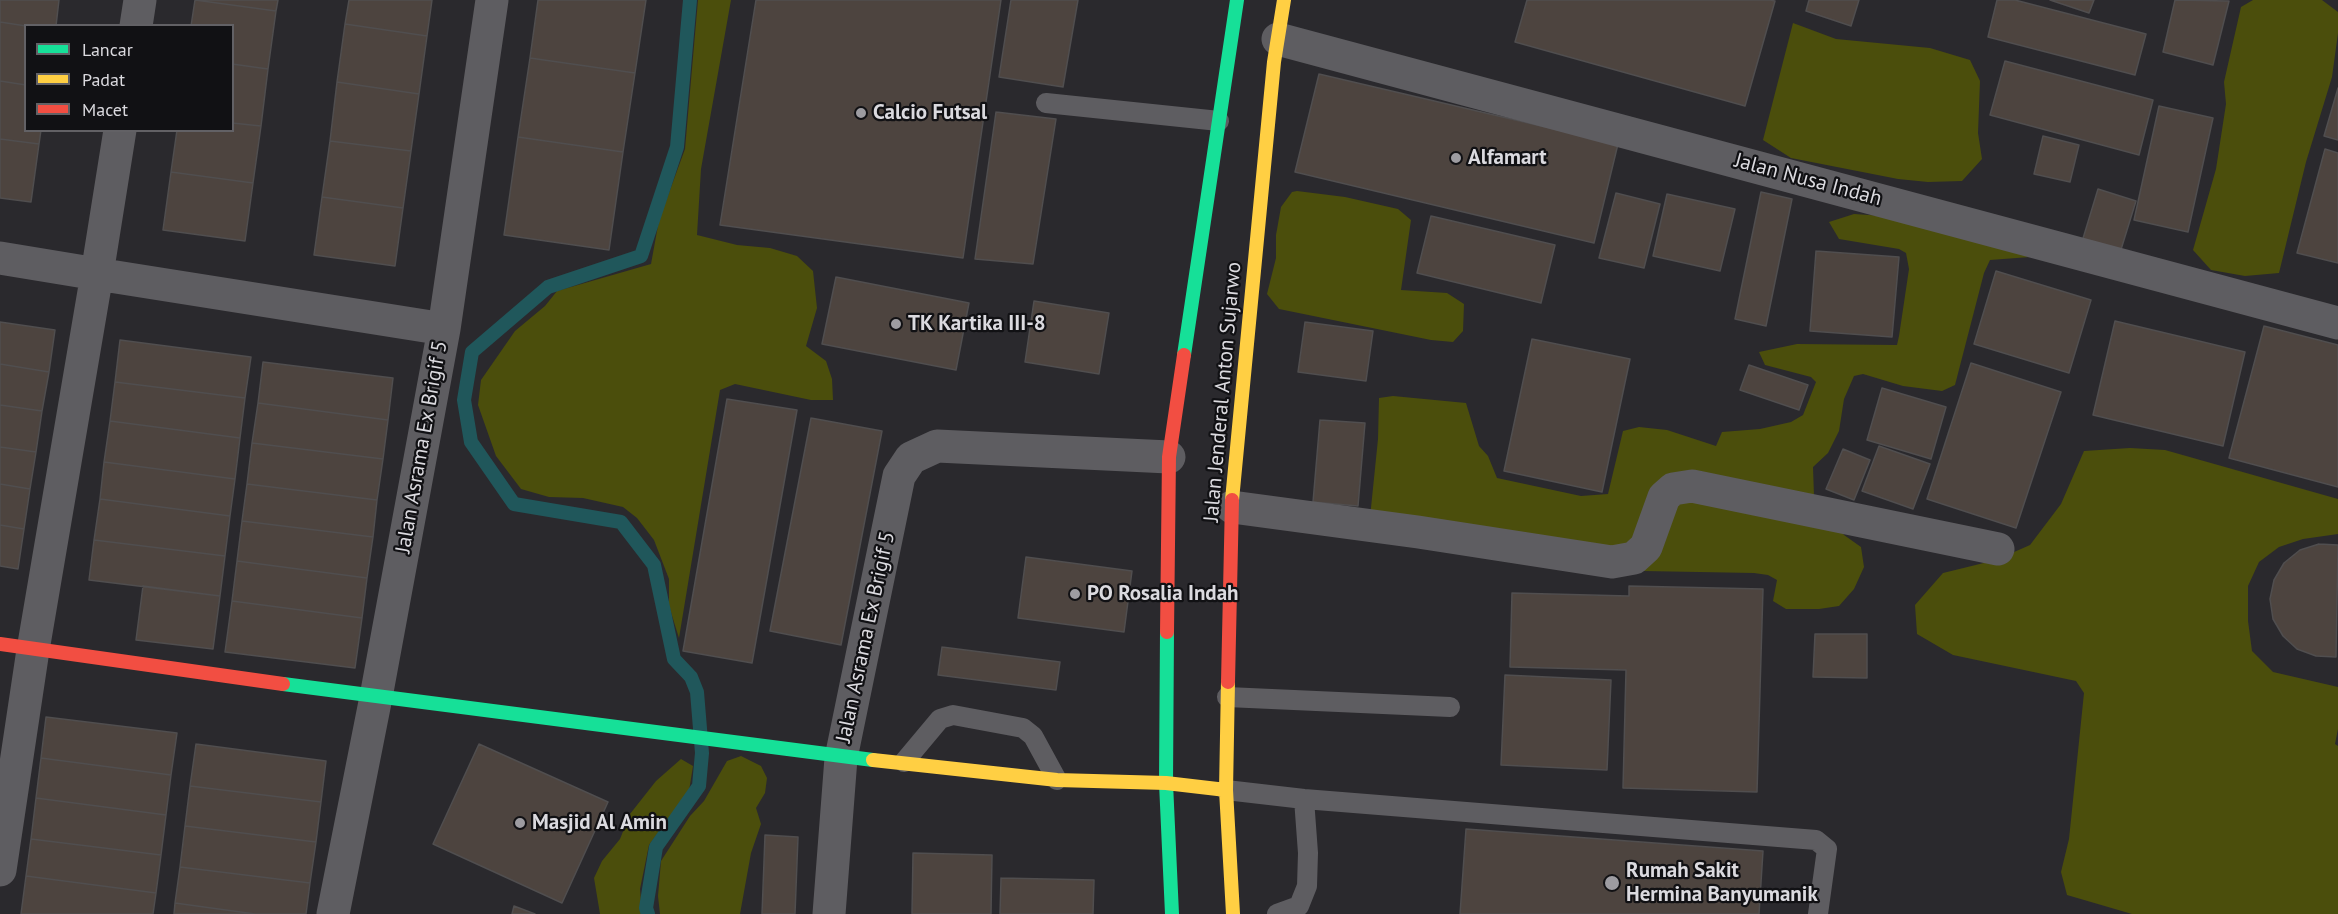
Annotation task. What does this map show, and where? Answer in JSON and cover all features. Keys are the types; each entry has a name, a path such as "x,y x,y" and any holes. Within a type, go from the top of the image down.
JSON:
{"main road":[{"name":"Jalan Jenderal Anton Sujarwo","path":"1172,914 1166,783 1169,457 1237,0"},
{"name":"Jalan Jenderal Anton Sujarwo","path":"1233,914 1226,790 1232,507 1278,39 1284,0"},
{"name":"Jalan Asrama Ex Brigif 5","path":"0,644 376,698 676,734 725,743 841,758 904,762 1057,780 1166,783"},
{"path":"1166,783 1226,790"}],"street":[{"path":"136,24 140,0"},
{"path":"444,329 492,0"},
{"name":"Jalan Nusa Indah","path":"1278,39 2338,323"},
{"path":"0,870 33,650 120,132"},
{"name":"Jalan Asrama Ex Brigif 5","path":"0,258 444,329 376,698 333,914"},
{"name":"Jalan Asrama Ex Brigif 5","path":"829,914 841,758 899,476 911,458 938,446 1169,457"},
{"path":"1232,507 1418,532 1612,562 1634,558 1646,547 1664,496 1673,489 1692,486 1998,549"}],"lane":[{"path":"1046,103 1219,121"},
{"path":"1227,698 1450,707"},
{"path":"904,762 940,719 953,715 1023,728 1034,736 1057,780"},
{"path":"1226,790 1304,799 1816,840 1827,849 1818,914"},
{"path":"1277,914 1299,906 1307,886 1308,853 1304,799"},
{"path":"1233,914 1242,914"}],"shaded area":[{"path":"698,0 731,0 701,169 697,235 737,245 770,248 797,256 813,271 817,308 806,346 826,361 832,379 833,400 811,400 735,384 720,390 679,638 669,606 669,579 654,540 637,518 623,507 583,498 549,497 521,489 496,456 478,405 481,380 515,331 545,306 557,291 651,264 659,220 685,149"},
{"path":"2253,0 2322,0 2338,12 2338,33 2332,77 2306,162 2279,273 2245,276 2211,270 2193,250 2216,169 2226,104 2224,82 2241,7"},
{"path":"1793,23 1836,39 1930,48 1970,60 1980,81 1978,133 1982,159 1962,181 1928,182 1898,179 1791,158 1763,140"},
{"path":"1292,192 1345,197 1398,209 1411,220 1401,290 1447,293 1464,304 1463,331 1453,342 1431,340 1279,309 1267,294 1276,258 1276,235 1281,207"},
{"path":"1854,214 1884,216 2030,257 1990,260 1984,273 1955,385 1942,391 1903,386 1863,374 1854,376 1844,399 1839,431 1828,453 1813,467 1814,496 1844,535 1861,547 1864,567 1854,589 1839,606 1819,609 1786,609 1773,601 1777,580 1768,575 1643,571 1368,537 1378,439 1379,398 1393,396 1466,403 1479,446 1488,456 1497,478 1581,496 1608,494 1623,431 1639,427 1667,430 1716,446 1722,432 1760,429 1791,422 1803,415 1816,382 1811,377 1765,365 1759,352 1797,344 1897,345 1909,269 1906,253 1899,249 1839,239 1829,222"},
{"path":"2130,448 2165,450 2338,499 2338,534 2303,539 2279,547 2259,562 2248,586 2248,621 2252,651 2273,672 2338,687 2338,729 2335,744 2338,746 2338,914 2132,914 2067,895 2061,872 2069,839 2084,693 2076,681 1953,655 1917,634 1915,605 1943,573 1996,560 2030,545 2061,504 2084,451"},
{"path":"741,756 761,766 767,778 765,793 756,808 761,824 751,853 740,914 660,914 658,896 661,861 690,816 704,801 727,761"},
{"path":"681,759 693,766 689,791 649,845 640,889 642,914 600,914 594,878 602,861 620,839 630,814 656,781"}],"building":[{"path":"0,0 59,0 56,24 24,26 0,22"},
{"path":"195,0 278,0 276,11"},
{"path":"195,0 276,11 268,69 234,64 234,24 191,24"},
{"path":"349,0 432,0 427,36 345,24"},
{"path":"538,0 646,0 635,73 530,58"},
{"name":"Calcio Futsal","path":"756,0 1001,0 963,258 720,225"},
{"path":"1011,0 1078,0 1063,87 999,77"},
{"path":"1527,0 1775,1 1745,106 1515,42"},
{"path":"1809,0 1859,0 1851,26 1806,11"},
{"path":"1997,0 2015,0 2146,34 2135,75 1988,37"},
{"path":"2050,0 2094,0 2089,13"},
{"path":"2175,0 2229,1 2213,65 2163,52"},
{"path":"0,22 24,26 24,85 0,81"},
{"path":"345,24 427,36 419,94 337,82"},
{"path":"530,58 635,73 623,152 518,137"},
{"path":"2005,61 2153,100 2139,155 1990,115"},
{"path":"234,64 268,69 261,126 234,123"},
{"name":"Alfamart","path":"1319,74 1618,144 1594,243 1295,172"},
{"path":"0,81 24,85 24,132 41,132 39,144 0,139"},
{"path":"337,82 419,94 411,151 330,141"},
{"path":"2338,88 2338,140 2324,136"},
{"path":"2159,106 2213,118 2188,232 2134,220"},
{"path":"996,112 1056,119 1033,264 975,259"},
{"path":"234,123 261,126 253,183 171,172 177,132 234,132"},
{"path":"2043,136 2079,145 2070,182 2034,174"},
{"path":"518,137 623,152 609,250 504,235"},
{"path":"0,139 39,144 31,202 0,198"},
{"path":"330,141 411,151 403,208 322,197"},
{"path":"2325,149 2338,153 2338,263 2297,253"},
{"path":"171,172 253,183 245,241 163,230"},
{"path":"2098,189 2136,201 2119,256 2081,245"},
{"path":"1761,192 1792,199 1766,326 1735,319"},
{"path":"1616,193 1660,204 1644,268 1599,258"},
{"path":"1667,194 1735,209 1720,271 1653,256"},
{"path":"322,197 403,208 395,266 314,255"},
{"path":"1431,216 1555,245 1541,303 1417,273"},
{"path":"1816,251 1899,257 1892,337 1810,331"},
{"path":"1996,271 2091,300 2069,373 1974,344"},
{"name":"TK Kartika III-8","path":"836,277 969,303 956,370 822,344"},
{"path":"1034,301 1109,313 1099,374 1025,362"},
{"path":"2115,321 2245,352 2223,446 2093,415"},
{"path":"0,322 55,330 49,372 0,364"},
{"path":"1305,322 1373,331 1366,381 1298,372"},
{"path":"2264,326 2338,345 2338,487 2229,458"},
{"path":"1532,339 1630,359 1602,492 1504,471"},
{"path":"120,340 251,357 245,398 115,382"},
{"path":"263,362 393,378 388,420 258,403"},
{"path":"1971,363 2061,392 2016,528 1927,499"},
{"path":"0,364 49,372 42,411 0,405"},
{"path":"1749,365 1808,385 1799,410 1740,390"},
{"path":"115,382 245,398 240,438 110,421"},
{"path":"1882,388 1946,407 1931,459 1867,440"},
{"path":"727,399 797,410 752,663 683,651"},
{"path":"258,403 388,420 383,459 252,443"},
{"path":"0,405 42,411 36,452 0,447"},
{"path":"811,418 882,431 841,645 770,631"},
{"path":"1320,420 1365,423 1358,506 1313,502"},
{"path":"110,421 240,438 235,479 104,462"},
{"path":"252,443 383,459 377,500 247,484"},
{"path":"1879,446 1930,464 1913,509 1862,491"},
{"path":"0,447 36,452 30,489 0,484"},
{"path":"1843,449 1870,460 1854,500 1826,489"},
{"path":"104,462 235,479 230,516 100,499"},
{"path":"0,484 30,489 24,529 0,525"},
{"path":"247,484 377,500 373,537 242,521"},
{"path":"100,499 230,516 225,556 94,540"},
{"path":"242,521 373,537 367,578 237,561"},
{"path":"0,525 24,529 18,569 0,566"},
{"path":"94,540 225,556 220,596 89,580"},
{"path":"2319,544 2338,545 2336,657 2316,656 2297,649 2283,636 2273,619 2270,599 2274,580 2284,563 2300,550"},
{"name":"PO Rosalia Indah","path":"1026,557 1132,571 1124,632 1018,618"},
{"path":"237,561 367,578 362,618 232,601"},
{"path":"143,586 220,596 213,649 136,640"},
{"path":"1629,586 1763,589 1757,792 1623,788 1626,670 1510,667 1512,593 1629,596"},
{"path":"232,601 362,618 355,668 225,652"},
{"path":"1815,634 1867,634 1867,678 1813,677"},
{"path":"942,647 1060,662 1056,690 938,675"},
{"path":"1505,675 1611,680 1607,770 1501,765"},
{"path":"46,717 177,733 171,775 41,758"},
{"path":"196,744 326,761 321,802 190,786"},
{"name":"Masjid Al Amin","path":"479,744 608,802 562,903 433,844"},
{"path":"41,758 171,775 166,815 36,798"},
{"path":"190,786 321,802 316,842 185,826"},
{"path":"36,798 166,815 161,855 31,839"},
{"path":"185,826 316,842 310,883 180,867"},
{"name":"Rumah Sakit Hermina Banyumanik","path":"1466,829 1763,851 1759,914 1460,914"},
{"path":"765,835 798,837 795,914 762,914"},
{"path":"31,839 161,855 156,893 26,876"},
{"path":"913,853 992,855 991,914 912,914"},
{"path":"180,867 310,883 306,914 255,914 175,903"},
{"path":"26,876 156,893 153,914 21,914"},
{"path":"1001,878 1094,880 1093,914 1000,914"},
{"path":"175,903 255,914 174,914"},
{"path":"514,906 535,914 512,914"}],"waterway":[{"path":"648,914 646,908 656,847 699,786 702,753 697,692 691,677 674,659 654,565 621,522 514,504 471,442 464,400 472,352 548,287 641,256 677,147 690,0"}],"traffic: fast":[{"path":"1184,355 1237,0"},
{"path":"1167,632 1166,783 1172,914"},
{"path":"283,684 873,760"}],"traffic: slow":[{"path":"1232,500 1274,62 1284,0"},
{"path":"1228,682 1226,790 1233,914"},
{"path":"873,760 1057,780 1166,783 1226,790"}],"traffic: jam":[{"path":"1167,632 1169,457 1184,355"},
{"path":"1228,682 1232,500"},
{"path":"0,644 283,684"}],"place":[{"name":"Calcio Futsal","path":"861,113"},
{"name":"Alfamart","path":"1456,158"},
{"name":"TK Kartika III-8","path":"896,324"},
{"name":"PO Rosalia Indah","path":"1075,594"},
{"name":"Masjid Al Amin","path":"520,823"},
{"name":"Rumah Sakit Hermina Banyumanik","path":"1612,883"}]}
